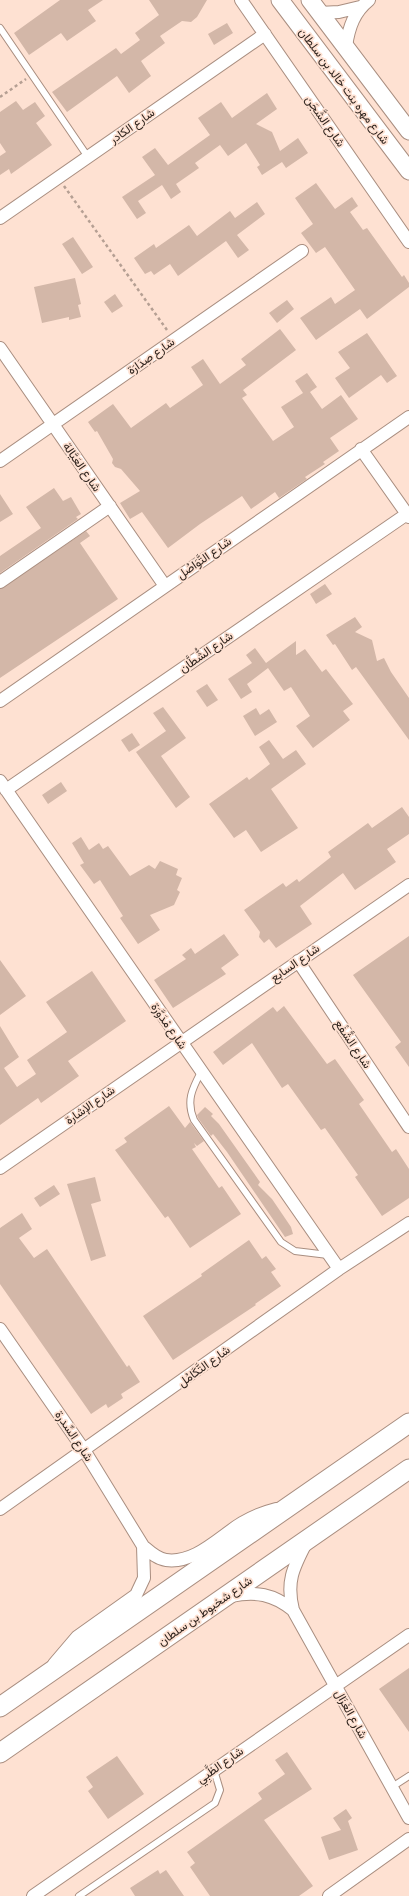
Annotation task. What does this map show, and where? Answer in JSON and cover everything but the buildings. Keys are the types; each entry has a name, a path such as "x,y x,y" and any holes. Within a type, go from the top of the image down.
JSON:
{"main road":[{"path":"0,1707 409,1423"},
{"name":"شارع شخبوط بن سلطان","path":"0,1754 409,1469"}],"street":[{"name":"شارع الشَّجَن","path":"241,0 409,242"},
{"name":"شارع مهره بنت خالد بن سلطان","path":"280,0 409,171"},
{"path":"315,6 339,12 365,4"},
{"path":"346,46 350,26 365,4"},
{"name":"شارع مهره بنت خالد بن سلطان","path":"315,6 409,131"},
{"name":"شارع الكادر","path":"0,218 265,34"},
{"name":"شارع صِدَارَة","path":"0,461 302,251"},
{"name":"شارع العَيَّالة","path":"0,348 165,586"},
{"name":"شارع التَّوَاصُل","path":"1,697 165,586 409,417"},
{"path":"362,449 408,515"},
{"path":"0,582 110,506"},
{"name":"شارع الشُّطَّان","path":"3,786 408,515"},
{"name":"شارع مْدَوَّرَة","path":"3,786 339,1269"},
{"name":"شارع السابع","path":"181,1042 409,885"},
{"name":"شارع الشَّفْع","path":"298,961 408,1124"},
{"name":"شارع الإشارة","path":"0,1168 181,1042"},
{"name":"شارع التَّكَامُل","path":"0,1509 339,1269 409,1223"},
{"name":"شارع السِّدرة","path":"0,1329 84,1450 143,1546 156,1557 165,1560 183,1560 192,1557 242,1523 273,1510 289,1506"},
{"name":"شارع الغَزَال","path":"309,1538 293,1567 290,1581 290,1596 293,1610 409,1818"},
{"name":"شارع السِّدرة","path":"49,1673 57,1660 77,1637 136,1595 144,1578 143,1546"},
{"name":"شارع الغَزَال","path":"225,1598 255,1593 269,1595 282,1601 293,1610"},
{"name":"شارع الظَّبِي","path":"33,1896 409,1635"},
{"path":"329,1896 409,1839"}],"lane":[{"path":"0,28 88,157"},
{"path":"201,1072 191,1092 190,1099 191,1114 199,1127 281,1242 295,1251 328,1255"},
{"path":"79,1896 215,1802 220,1790 214,1769"},
{"path":"392,1787 409,1776"}],"path":[{"path":"0,97 32,75"},
{"path":"58,178 174,340"}]}
